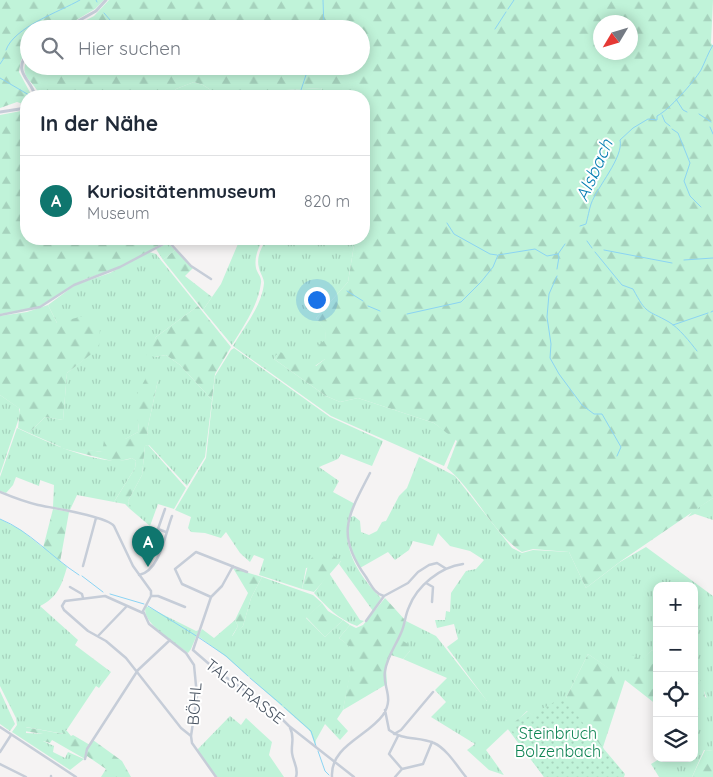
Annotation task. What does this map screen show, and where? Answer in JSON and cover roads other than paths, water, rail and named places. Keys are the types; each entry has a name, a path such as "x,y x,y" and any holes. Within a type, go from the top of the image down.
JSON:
{"street":[{"path":"80,20 96,11 106,0"},
{"path":"24,75 32,90"},
{"path":"0,112 20,109"},
{"path":"0,315 40,307 74,285 115,270 162,245"},
{"path":"172,245 190,266 211,279"},
{"path":"370,472 347,529 351,555 377,593 384,596"},
{"path":"0,492 36,504 112,522 139,575 151,591 151,596 143,613 105,596 65,601 63,604 64,610 86,629 119,651 138,670 181,728 191,736"},
{"path":"165,509 158,529 166,532"},
{"path":"139,575 146,573 158,558 172,516"},
{"path":"83,566 96,518"},
{"path":"211,598 182,584 175,569 196,552 247,572"},
{"path":"366,621 384,596 408,583 418,572 429,565 437,563 445,568"},
{"path":"463,564 445,568 426,583 408,607 403,628 387,660 384,676 389,695 386,710 388,727 396,735 432,742 448,755 466,777"},
{"path":"193,650 211,598 222,586 233,566"},
{"path":"426,583 433,587 432,602"},
{"path":"70,586 82,594 83,598"},
{"path":"151,596 158,596 185,607"},
{"path":"98,636 126,606"},
{"name":"TALSTRASSE","path":"143,613 149,624 188,654 193,650 224,676 274,711 289,726 354,777"},
{"path":"85,759 88,749 138,670 170,640"},
{"name":"BÖHL","path":"188,654 194,665 197,682 196,712 191,736 194,748 216,777"},
{"path":"402,769 389,754 396,735 433,692"},
{"path":"332,777 334,762 341,750 353,743 369,729 386,710"},
{"path":"289,726 293,733 292,753 298,770 296,777"},
{"path":"0,727 76,777"},
{"path":"0,752 11,734"},
{"path":"395,777 402,769 423,764 432,742"},
{"path":"0,764 26,777"}],"waterway":[{"path":"40,20 80,0"},
{"path":"323,0 324,20"},
{"path":"508,9 514,0"},
{"path":"495,29 506,12"},
{"path":"104,13 110,20"},
{"path":"6,50 20,32"},
{"name":"Alsbach","path":"580,226 586,224 594,197 618,155 620,140 633,128 648,119 657,120 657,116 687,89 701,70 713,45"},
{"path":"0,64 4,58"},
{"path":"301,90 306,75"},
{"path":"0,78 20,90"},
{"path":"676,99 683,110 687,112"},
{"path":"699,114 711,122"},
{"path":"662,115 665,122 670,126"},
{"path":"710,127 713,134"},
{"path":"672,129 678,133 690,163 684,181 690,196 701,207"},
{"path":"447,223 454,234 490,254 497,255"},
{"path":"587,241 592,248"},
{"name":"Alsbach","path":"557,269 558,254 565,244"},
{"path":"407,314 461,302 493,267 498,255 535,249 547,256 558,254"},
{"path":"604,250 672,263"},
{"path":"595,252 622,285 633,289 644,307 673,325 697,351"},
{"path":"684,260 713,258"},
{"name":"Alsbach","path":"557,276 549,294 547,317 551,344 550,358 559,374 582,405 594,414 602,414 621,447 617,456"},
{"path":"347,291 363,301"},
{"path":"368,306 380,311"},
{"path":"673,325 708,313"},
{"path":"0,519 31,537 79,575"},
{"path":"82,576 103,592"},
{"path":"110,594 144,604"},
{"path":"148,606 226,656 248,676"},
{"path":"250,678 282,705"},
{"path":"284,707 311,731 316,746"},
{"path":"318,751 325,771 329,775"}],"place":[{"name":"Kuriositätenmuseum","path":"148,567"}],"park label":[{"name":"Steinbruch Bolzenbach","path":"558,742"}]}
